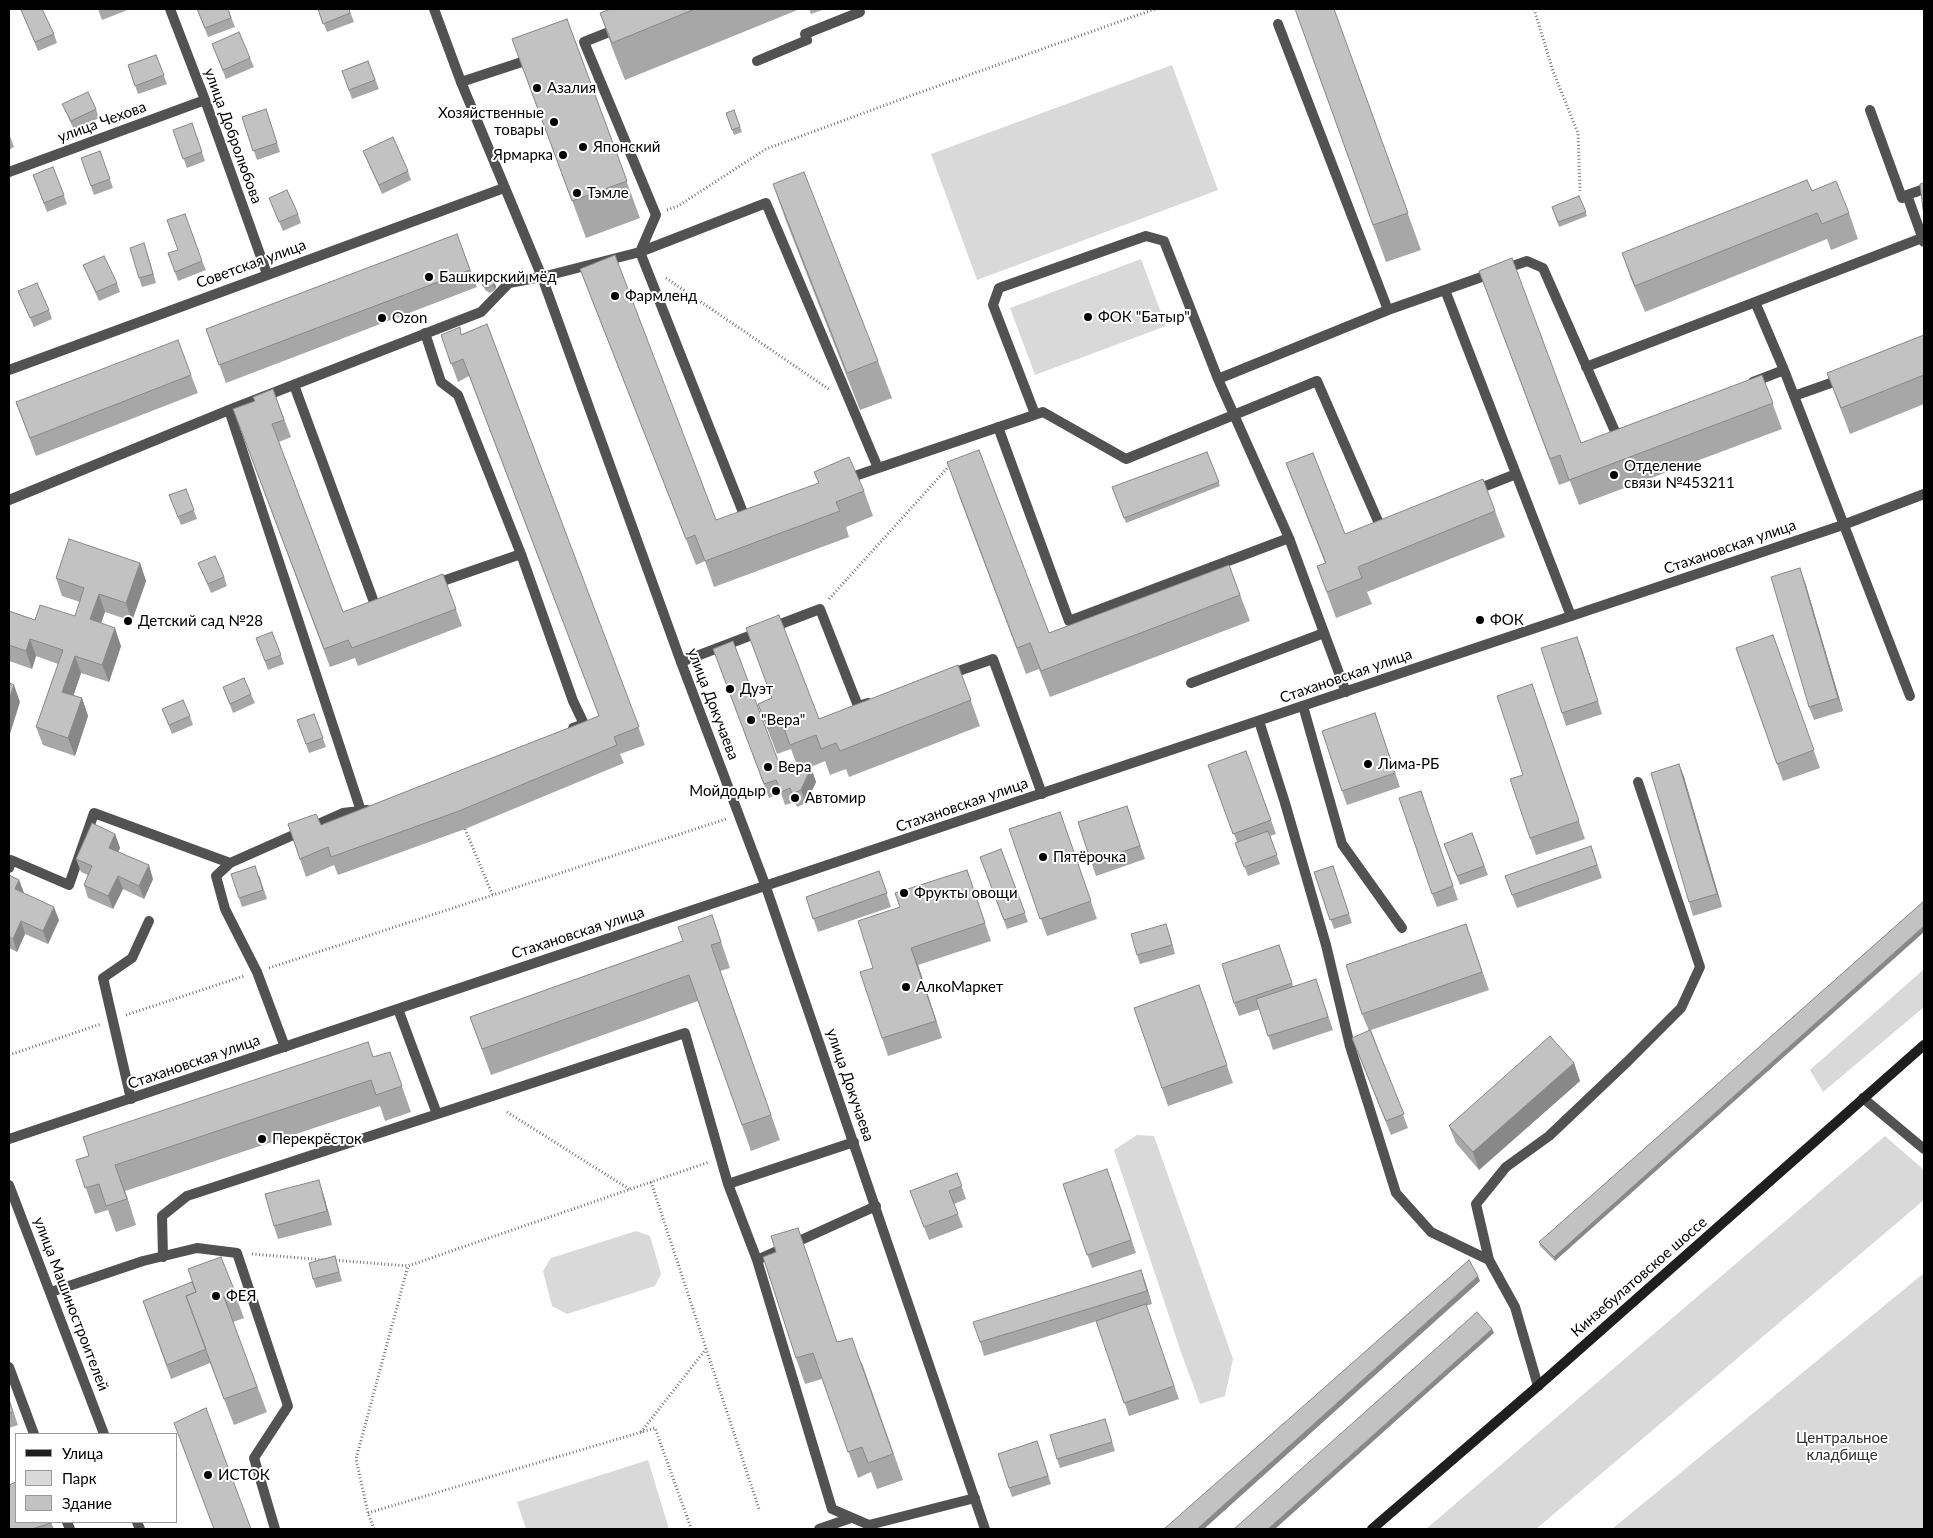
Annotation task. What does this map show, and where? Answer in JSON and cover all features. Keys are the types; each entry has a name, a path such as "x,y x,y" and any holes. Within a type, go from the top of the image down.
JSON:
{"main road":[{"name":"Кинзебулатовское шоссе","path":"1372,1529 1538,1386 1924,1045"}],"street":[{"name":"улица Добролюбова","path":"170,9 205,100 267,274"},
{"name":"улица Докучаева","path":"434,9 461,82 541,277 681,662 766,887 985,1529"},
{"path":"757,61 807,40 805,34 860,12 859,9"},
{"path":"630,24 579,43 656,215 640,252 746,520 755,517"},
{"path":"1278,24 1388,310"},
{"path":"461,82 546,54"},
{"name":"улица Чехова","path":"9,172 205,100"},
{"path":"1870,110 1902,198 1924,189"},
{"name":"Советская улица","path":"9,370 504,188"},
{"path":"1586,367 1754,302 1923,240 1907,195"},
{"path":"9,500 229,410 482,312 509,283 541,277 640,252 766,203 878,468"},
{"path":"1035,414 994,305 999,288 1146,236 1164,241 1218,379 1289,538 1346,692"},
{"path":"1218,379 1388,310 1527,261 1543,268 1616,436 1635,428"},
{"path":"1445,290 1571,616"},
{"path":"1754,302 1784,370 1910,696"},
{"path":"425,333 441,382 458,395 521,554 573,701 584,724 566,731"},
{"path":"1747,385 1784,370"},
{"path":"1794,396 1850,376"},
{"path":"834,483 1043,412 1126,459 1317,381 1381,528 1399,520"},
{"path":"294,385 374,605 393,598"},
{"path":"229,410 361,811"},
{"path":"998,427 1069,620 1289,538"},
{"path":"1462,495 1516,474"},
{"name":"Стахановская улица","path":"9,1139 1843,525 1924,494"},
{"path":"420,589 521,554"},
{"path":"681,662 820,609 858,706 876,700"},
{"path":"1191,683 1324,633"},
{"path":"939,678 993,659 1042,794"},
{"path":"1303,706 1342,844 1402,928"},
{"path":"1259,721 1285,803 1323,936 1350,1046 1396,1193 1432,1232 1488,1260"},
{"path":"1538,1386 1516,1307 1488,1260 1476,1204 1506,1167 1549,1136 1681,1008 1700,968 1638,782"},
{"path":"285,1047 257,972 225,909 216,876 230,863 343,814 380,808"},
{"path":"9,868 11,860 69,885 94,813 230,863"},
{"path":"131,1099 103,978 132,958 149,921"},
{"path":"398,1009 438,1114"},
{"path":"163,1257 162,1216 187,1196 684,1033 728,1184 756,1260 832,1509 869,1526 975,1498"},
{"path":"1863,1098 1924,1149"},
{"path":"728,1184 854,1142"},
{"name":"улица Машиностроителей","path":"9,1185 104,1433"},
{"path":"756,1260 876,1206"},
{"path":"51,1292 143,1261 198,1248 237,1253 288,1406 254,1458 275,1529"},
{"path":"9,1367 34,1433"},
{"path":"818,1529 851,1518"}],"path":[{"path":"656,215 678,206 766,149 1155,9"},
{"path":"1534,9 1554,71 1578,133 1580,191"},
{"path":"645,264 811,379 850,402"},
{"path":"820,609 952,463"},
{"path":"9,1055 739,815"},
{"path":"465,829 493,896"},
{"path":"507,1112 630,1190"},
{"path":"237,1253 408,1266 721,1158"},
{"path":"651,1182 759,1509"},
{"path":"374,1529 368,1513 356,1460 408,1266"},
{"path":"640,1432 706,1349"},
{"path":"368,1513 655,1428 691,1528"}],"green space":[{"path":"1172,65 1218,190 977,280 931,154"},
{"name":"ФОК \"Батыр\"","path":"1141,259 1166,326 1035,375 1010,308"},
{"path":"1924,969 1924,1007 1823,1092 1810,1070"},
{"path":"1137,1135 1154,1136 1233,1359 1225,1396 1200,1404 1114,1150"},
{"path":"1885,1136 1924,1170 1924,1200 1536,1529 1426,1529"},
{"path":"636,1231 650,1236 661,1274 655,1286 567,1314 552,1306 543,1271 551,1258"},
{"name":"Центральное кладбище","path":"1924,1273 1924,1529 1612,1529"},
{"path":"648,1460 669,1529 526,1529 517,1502"}],"building":[{"path":"42,9 54,34 35,42 21,10"},
{"path":"197,9 228,9 231,18 205,28"},
{"path":"318,9 349,9 350,13 323,24"},
{"path":"610,9 695,9 612,43 600,13"},
{"path":"1295,9 1334,9 1408,213 1373,225"},
{"name":"Японский","path":"567,19 627,181 572,201 512,39"},
{"path":"239,32 250,58 223,70 212,44"},
{"path":"156,55 164,75 135,86 128,65"},
{"path":"368,61 375,80 349,90 342,71"},
{"path":"88,92 96,109 71,121 62,104"},
{"path":"266,109 277,143 253,151 242,117"},
{"path":"734,110 740,127 732,130 726,113"},
{"path":"192,123 202,152 183,159 173,130"},
{"path":"393,137 408,171 379,185 363,151"},
{"path":"100,151 110,179 91,186 81,158"},
{"path":"53,167 64,195 44,203 33,175"},
{"path":"804,172 878,361 847,373 773,184"},
{"path":"1807,180 1812,191 1836,181 1849,213 1822,224 1817,213 1635,286 1622,253"},
{"path":"1924,183 1924,212 1920,184"},
{"path":"287,190 298,214 279,222 269,198"},
{"path":"1579,196 1586,212 1558,222 1552,207"},
{"path":"185,214 202,261 175,272 168,253 178,250 167,220"},
{"path":"457,234 470,270 219,365 206,329"},
{"path":"144,243 153,274 139,278 130,248"},
{"path":"615,255 716,520 819,483 814,472 849,457 864,491 836,502 840,511 705,561 695,535 686,539 580,269"},
{"path":"104,256 117,283 96,292 83,265"},
{"path":"1512,258 1581,443 1762,375 1773,403 1569,480 1560,455 1550,459 1479,271"},
{"path":"487,276 492,278 494,282 488,288 483,286 482,282"},
{"path":"37,283 49,310 30,318 18,291"},
{"path":"487,324 639,727 614,737 617,745 459,811 331,857 328,847 300,859 288,824 316,814 321,825 599,716 463,359 451,364 441,335 460,327 461,335"},
{"path":"1924,335 1924,375 1841,408 1827,373"},
{"path":"178,340 191,375 30,438 16,402"},
{"path":"273,389 284,420 272,424 343,612 443,574 456,609 352,648 348,640 324,649 233,409 255,401 253,397"},
{"path":"979,450 1049,633 1229,565 1240,595 1041,671 1030,643 1017,648 947,462"},
{"path":"1207,452 1219,482 1124,518 1112,487"},
{"path":"1313,453 1345,534 1483,479 1495,511 1358,567 1362,578 1327,592 1317,566 1326,563 1286,463"},
{"path":"186,489 194,510 178,517 169,495"},
{"path":"69,539 140,563 126,603 99,594 90,619 115,628 102,665 75,656 62,692 82,698 68,738 36,727 63,650 30,639 26,651 9,645 9,611 35,620 40,605 75,616 84,588 56,578"},
{"path":"215,556 224,577 208,584 198,563"},
{"path":"1800,568 1838,698 1809,707 1771,577"},
{"path":"779,615 819,719 958,665 971,700 840,751 836,743 821,749 816,735 790,745 782,723 768,729 758,704 772,698 746,628"},
{"path":"272,632 281,655 265,661 256,638"},
{"path":"1773,635 1814,750 1777,764 1736,648"},
{"path":"1577,637 1598,701 1562,713 1541,648"},
{"name":"\"Вера\"","path":"733,641 783,774 810,764 811,768 801,790 792,794 790,788 781,792 776,780 764,784 713,649"},
{"path":"244,678 251,694 230,704 223,687"},
{"path":"9,683 14,685 9,700"},
{"path":"1532,684 1579,821 1530,838 1510,779 1523,775 1497,696"},
{"path":"183,700 190,716 169,725 162,709"},
{"path":"1375,713 1395,773 1342,791 1322,731"},
{"path":"314,714 323,738 306,744 297,720"},
{"path":"1246,751 1271,820 1233,834 1208,765"},
{"path":"1679,764 1717,894 1689,902 1651,773"},
{"path":"1421,791 1453,886 1432,894 1399,798"},
{"path":"1127,806 1140,846 1091,862 1078,822"},
{"path":"1060,812 1091,901 1040,919 1009,829"},
{"path":"92,823 115,834 109,848 149,865 139,886 118,876 108,896 84,885 92,866 76,859"},
{"path":"1268,831 1277,855 1244,867 1235,843"},
{"path":"1472,833 1484,866 1457,876 1444,844"},
{"path":"1591,846 1597,865 1512,895 1505,876"},
{"path":"1001,849 1025,913 1004,920 980,857"},
{"path":"255,866 263,890 239,898 231,874"},
{"path":"1333,866 1349,914 1330,920 1314,872"},
{"path":"967,870 985,923 911,948 936,1021 882,1038 860,972 873,968 858,921 900,907 895,893"},
{"path":"879,871 887,893 813,919 806,897"},
{"path":"9,875 19,880 15,889 54,907 43,931 21,921 13,939 9,937"},
{"path":"1924,901 1924,926 1554,1257 1539,1242"},
{"path":"712,915 721,942 711,945 771,1115 742,1125 689,975 482,1049 470,1017 683,941 678,927"},
{"path":"1166,924 1172,945 1137,955 1131,934"},
{"path":"1466,924 1482,972 1362,1014 1346,965"},
{"path":"1279,945 1292,983 1234,1003 1222,964"},
{"path":"1316,979 1328,1017 1268,1036 1256,999"},
{"path":"1199,985 1227,1065 1162,1088 1134,1008"},
{"path":"1370,1030 1404,1114 1386,1121 1352,1038"},
{"path":"1550,1036 1574,1063 1473,1152 1449,1126"},
{"path":"368,1042 373,1057 390,1052 402,1086 376,1095 371,1080 115,1165 127,1199 106,1206 99,1184 85,1188 76,1160 89,1156 83,1137"},
{"path":"1107,1169 1131,1240 1087,1255 1063,1184"},
{"path":"957,1173 962,1186 949,1191 958,1214 924,1227 910,1191"},
{"path":"319,1180 327,1211 274,1226 265,1194"},
{"path":"798,1228 837,1342 852,1338 893,1454 868,1463 862,1447 848,1452 813,1353 796,1358 763,1257 776,1252 771,1236"},
{"path":"335,1256 339,1272 313,1279 309,1263"},
{"path":"221,1257 235,1292 224,1297 257,1387 224,1399 186,1296 196,1292 188,1269"},
{"path":"1469,1260 1478,1276 1197,1529 1164,1529"},
{"path":"1141,1270 1147,1291 980,1342 973,1322"},
{"path":"192,1282 196,1292 186,1296 206,1349 167,1365 143,1301"},
{"path":"1146,1304 1174,1386 1124,1403 1096,1321"},
{"path":"1477,1312 1492,1329 1268,1529 1234,1529"},
{"path":"9,1400 13,1412 9,1413"},
{"path":"206,1408 251,1529 214,1529 174,1423"},
{"path":"1105,1419 1112,1442 1057,1459 1050,1435"},
{"path":"1037,1441 1048,1476 1009,1488 998,1454"},
{"path":"15,1482 15,1523 51,1523 32,1529 9,1529 9,1485"}],"place":[{"name":"Азалия","path":"537,88"},
{"name":"Хозяйственные товары","path":"554,122"},
{"name":"Японский","path":"583,147"},
{"name":"Ярмарка","path":"563,155"},
{"name":"Тэмле","path":"577,193"},
{"name":"Башкирский мёд","path":"429,277"},
{"name":"Фармленд","path":"615,296"},
{"name":"ФОК \"Батыр\"","path":"1088,317"},
{"name":"Ozon","path":"382,318"},
{"name":"Отделение связи №453211","path":"1614,475"},
{"name":"ФОК","path":"1480,620"},
{"name":"Детский сад №28","path":"128,621"},
{"name":"Дуэт","path":"730,689"},
{"name":"\"Вера\"","path":"751,720"},
{"name":"Лима-РБ","path":"1368,764"},
{"name":"Вера","path":"768,767"},
{"name":"Мойдодыр","path":"776,791"},
{"name":"Автомир","path":"795,798"},
{"name":"Пятёрочка","path":"1043,857"},
{"name":"Фрукты овощи","path":"904,893"},
{"name":"АлкоМаркет","path":"906,987"},
{"name":"Перекрёсток","path":"262,1139"},
{"name":"ФЕЯ","path":"216,1296"},
{"name":"ИСТОК","path":"208,1475"}]}
